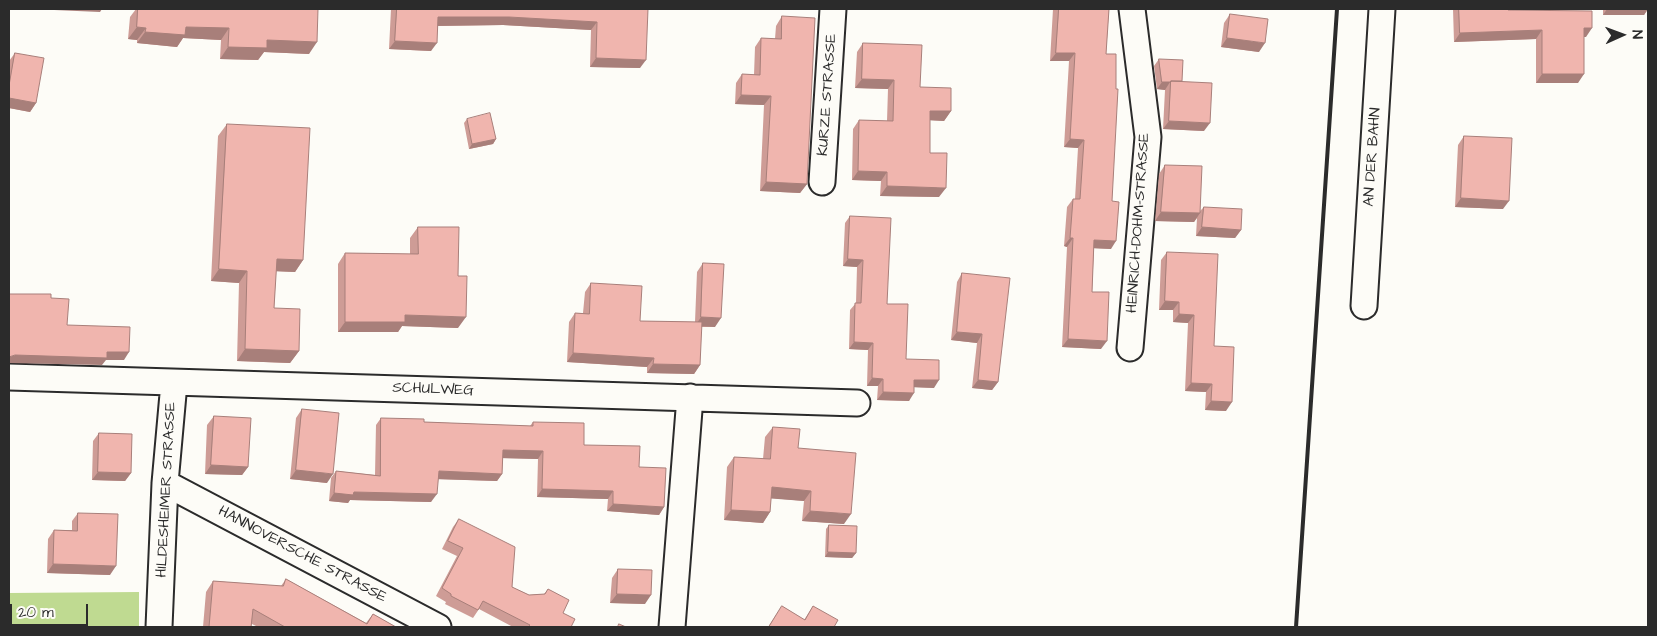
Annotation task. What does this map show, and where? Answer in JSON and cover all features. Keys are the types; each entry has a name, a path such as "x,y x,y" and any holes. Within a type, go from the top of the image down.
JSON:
{"street":[{"name":"KURZE STRASSE","path":"822,182 833,9"},
{"name":"HEINRICH-DOHM-STRASSE","path":"1130,348 1148,137 1132,9"},
{"name":"AN DER BAHN","path":"1364,306 1382,9"},
{"name":"SCHULWEG","path":"9,377 857,403"},
{"name":"HILDESHEIMER STRASSE","path":"159,627 165,483 174,383"},
{"path":"672,627 690,397"},
{"name":"HANNOVERSCHE STRASSE","path":"165,483 438,627"}],"green space":[{"path":"139,592 139,627 9,627 9,593"}],"building":[{"path":"138,9 318,9 317,42 267,40 267,48 228,47 229,28 186,27 185,35 145,32 146,28 137,27"},
{"path":"397,9 648,9 646,60 596,58 597,22 509,17 438,17 437,43 395,41"},
{"path":"1059,9 1109,9 1106,54 1116,54 1116,89 1118,89 1112,201 1119,202 1116,241 1094,240 1092,292 1109,292 1107,341 1068,339 1073,238 1070,238 1073,199 1080,199 1084,140 1070,139 1075,53 1056,53"},
{"path":"1459,9 1592,11 1592,28 1584,28 1584,74 1542,74 1542,30 1460,33"},
{"path":"1230,14 1268,19 1265,43 1227,38"},
{"path":"782,16 815,18 807,184 766,182 771,96 741,95 742,74 760,75 761,38 781,39"},
{"path":"863,43 922,45 920,87 951,88 951,111 930,111 930,153 947,153 946,188 887,186 887,172 858,171 859,120 893,121 894,80 862,79"},
{"path":"15,53 44,58 36,103 9,98 9,86"},
{"path":"1159,59 1183,60 1182,81 1162,82"},
{"path":"1171,81 1212,83 1210,123 1169,121"},
{"path":"490,113 496,139 472,144 467,119"},
{"path":"227,124 310,128 303,260 277,259 274,308 300,309 299,351 245,349 247,271 219,269"},
{"path":"1464,136 1512,138 1509,201 1461,198"},
{"path":"1165,165 1202,166 1200,213 1161,212"},
{"path":"1204,207 1242,209 1241,230 1202,227"},
{"path":"850,216 891,218 887,304 908,304 906,359 939,360 939,380 914,380 914,393 883,392 883,379 872,378 873,343 854,342 855,303 861,303 863,260 848,259"},
{"path":"418,227 459,227 458,276 467,276 466,317 405,315 405,322 345,322 345,253 418,254"},
{"path":"1167,252 1218,254 1214,346 1234,347 1232,402 1211,401 1212,384 1191,383 1194,315 1179,314 1179,302 1165,301"},
{"path":"703,263 724,264 721,318 701,317"},
{"path":"962,273 1010,278 998,382 978,380 982,334 957,332"},
{"path":"591,283 642,286 640,321 702,322 700,365 653,364 654,358 573,353 575,313 589,314"},
{"path":"9,294 51,294 51,298 69,299 67,325 130,327 129,352 107,352 107,358 15,355 9,357"},
{"path":"302,409 339,413 333,474 296,470"},
{"path":"214,416 251,418 248,467 211,465"},
{"path":"381,418 424,419 424,422 533,426 533,422 584,423 584,445 640,446 639,467 666,468 664,507 613,504 613,491 542,489 543,451 503,450 502,474 439,471 437,494 354,492 353,495 334,493 336,471 380,476"},
{"path":"773,427 800,429 798,448 856,453 851,514 810,511 811,491 772,487 770,512 731,510 734,457 770,459"},
{"path":"99,433 132,434 131,473 98,472"},
{"path":"78,513 118,514 116,566 53,564 54,530 77,531"},
{"path":"459,519 515,547 512,587 529,595 545,594 548,589 569,600 563,613 575,619 571,627 528,627 530,625 483,601 478,610 451,596 442,588 463,548 448,541"},
{"path":"829,525 857,526 856,553 828,552"},
{"path":"618,569 652,570 651,595 617,594"},
{"path":"286,579 367,624 373,614 396,627 285,627 253,609 251,627 209,627 213,581 283,586"},
{"path":"782,606 805,620 813,606 838,620 834,627 769,627"}],"railway":[{"path":"1296,627 1337,9"}]}
